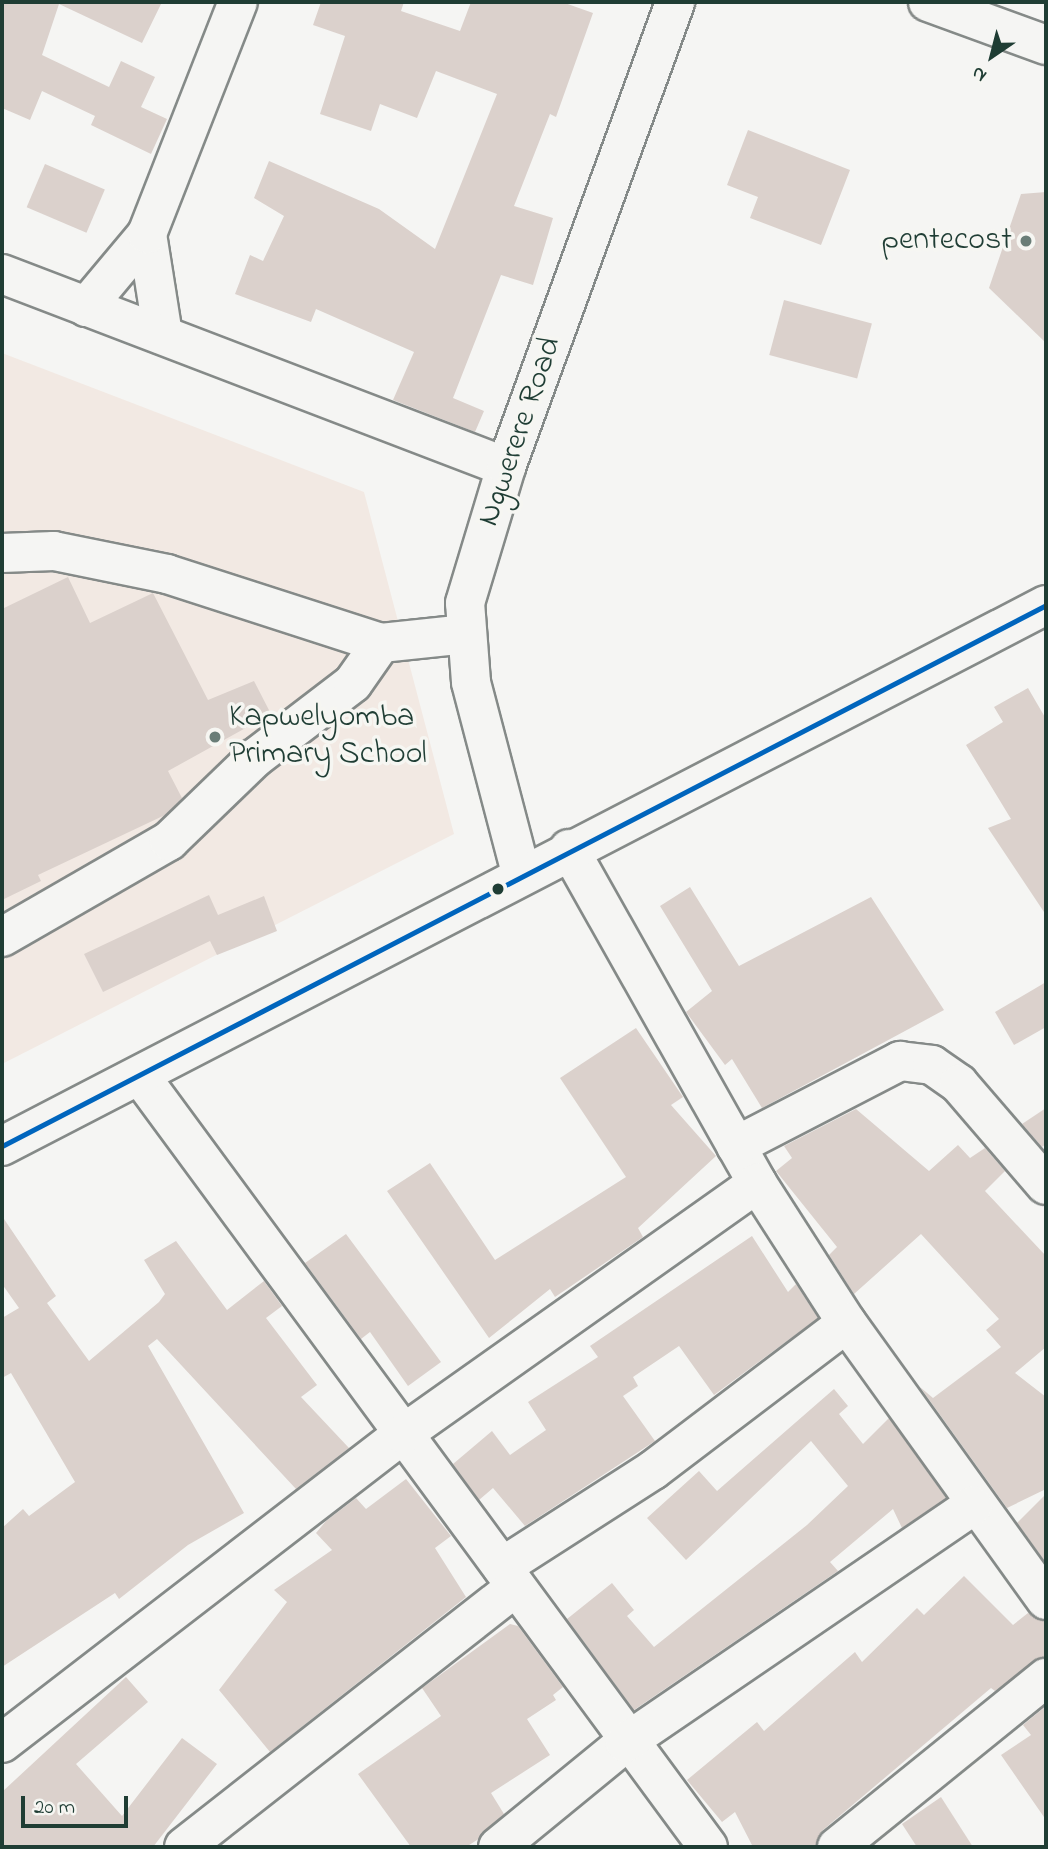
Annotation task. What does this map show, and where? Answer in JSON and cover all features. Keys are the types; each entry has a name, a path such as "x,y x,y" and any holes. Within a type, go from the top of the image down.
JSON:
{"street":[{"path":"86,307 148,234 238,2"},
{"name":"Ngwerere Road","path":"521,873 471,682 465,603 506,467 675,2"},
{"path":"928,2 1046,45"},
{"path":"148,234 163,335"},
{"path":"2,274 506,467"},
{"path":"2,553 54,551 167,575 381,643 467,634"},
{"path":"2,1146 141,1077 521,873 1046,605"},
{"path":"2,937 169,841 255,758 353,683 381,643"},
{"path":"569,849 757,1183 847,1323 974,1506 1046,1600"},
{"path":"736,1146 900,1061 932,1065 959,1084 1046,1185"},
{"path":"141,1077 509,1577 625,1743 708,1847"},
{"path":"2,1743 403,1434 757,1183"},
{"path":"184,1847 509,1577 847,1323"},
{"path":"498,1847 625,1743 974,1506"},
{"path":"837,1847 1046,1678"}],"shaded area":[{"name":"Kapwelyomba Primary School","path":"2,353 364,492 454,834 2,1064"}],"building":[{"path":"2,2 162,2 142,43 59,4 42,55 109,87 121,61 155,77 141,107 167,119 151,154 91,125 95,116 42,91 30,120 2,108"},
{"path":"321,2 404,2 401,11 460,31 471,2 562,2 593,13 556,117 550,114 514,206 553,218 533,285 501,275 453,398 484,411 475,432 393,400 414,352 316,309 311,322 235,294 250,255 263,261 284,216 254,198 269,161 379,209 435,249 497,94 436,71 417,118 380,104 371,131 320,114 345,36 313,25"},
{"path":"748,130 850,170 821,245 750,218 758,197 727,185"},
{"path":"45,164 105,189 86,233 27,207"},
{"name":"pentecost","path":"1046,192 1046,343 989,288 1021,194"},
{"path":"784,300 872,324 857,379 769,355"},
{"path":"68,577 90,623 153,593 208,700 254,681 271,714 168,771 182,798 165,815 38,875 41,881 2,900 2,609"},
{"path":"1028,688 1046,719 1046,915 988,828 1011,819 966,745 1003,722 994,707"},
{"path":"690,887 739,966 871,897 944,1010 762,1108 732,1059 725,1065 686,1012 712,991 660,906"},
{"path":"209,895 218,915 264,896 277,931 217,955 210,941 103,992 84,954"},
{"path":"1046,982 1046,1027 1014,1045 995,1012"},
{"path":"636,1028 683,1097 671,1105 716,1156 638,1228 643,1237 555,1297 550,1289 489,1338 387,1191 430,1163 495,1260 626,1177 560,1078"},
{"path":"1046,1108 1046,1144 1042,1147 1022,1124"},
{"path":"856,1109 929,1171 958,1145 970,1158 985,1148 1005,1171 985,1191 1046,1256 1046,1347 1015,1373 1046,1397 1046,1489 1007,1508 920,1387 933,1398 1001,1347 986,1330 999,1319 921,1234 854,1294 829,1255 837,1247 776,1171 792,1158 784,1146"},
{"path":"2,1216 56,1296 47,1303 89,1361 165,1294 144,1260 176,1241 227,1310 264,1281 282,1306 266,1318 317,1385 301,1397 349,1448 296,1489 157,1339 148,1346 244,1513 188,1545 119,1599 115,1593 2,1667 2,1528 23,1509 29,1516 75,1482 11,1373 2,1378 2,1318 19,1308 2,1284"},
{"path":"346,1234 441,1362 408,1386 370,1332 361,1339 305,1263"},
{"path":"752,1236 788,1292 796,1284 818,1318 714,1395 679,1346 633,1377 638,1386 623,1396 655,1441 525,1526 493,1488 479,1500 453,1464 492,1431 510,1455 546,1430 528,1402 598,1357 590,1346"},
{"path":"834,1389 848,1406 839,1414 863,1444 889,1418 946,1498 902,1528 893,1509 830,1562 838,1571 634,1710 567,1619 612,1583 634,1610 627,1616 654,1647 807,1525 848,1486 811,1441 686,1560 647,1518 699,1471 717,1491"},
{"path":"406,1479 451,1536 435,1548 466,1597 270,1752 219,1690 287,1602 274,1590 332,1550 316,1533 326,1521 356,1498 366,1509"},
{"path":"1046,1494 1046,1563 1017,1523"},
{"path":"964,1576 1013,1625 1028,1613 1046,1622 1046,1657 995,1691 991,1688 823,1830 816,1847 753,1847 735,1812 722,1822 687,1780 757,1722 764,1731 855,1652 862,1662 917,1608 924,1615"},
{"path":"510,1624 518,1626 563,1687 553,1695 556,1700 527,1719 550,1755 491,1793 504,1814 477,1840 466,1847 411,1847 358,1774 441,1716 422,1688"},
{"path":"126,1677 148,1702 76,1764 122,1816 182,1738 217,1764 153,1847 2,1847 2,1792"},
{"path":"1046,1706 1046,1820 1001,1755 1031,1735 1023,1725"},
{"path":"941,1797 973,1847 917,1847 902,1824"}],"transit line":[{"path":"2,1146 1046,605"}],"place":[{"name":"pentecost","path":"1026,241"},
{"name":"Kapwelyomba Primary School","path":"215,737"}]}
